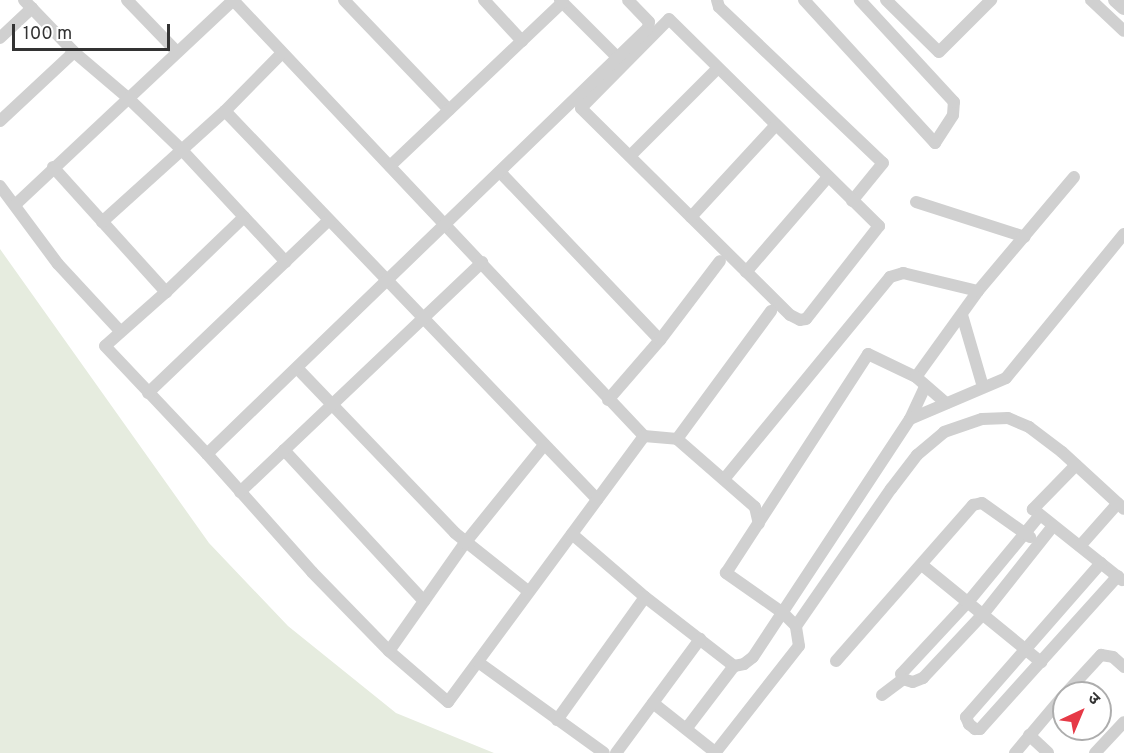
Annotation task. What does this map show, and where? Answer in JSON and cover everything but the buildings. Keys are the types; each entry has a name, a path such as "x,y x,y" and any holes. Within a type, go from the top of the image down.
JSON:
{"street":[{"path":"127,0 177,52"},
{"path":"15,205 233,0 644,436 677,439 725,478 755,507 759,524"},
{"path":"344,0 449,110"},
{"path":"484,0 522,40"},
{"path":"207,454 649,26 647,20 628,0"},
{"path":"717,0 719,7 883,163 852,201"},
{"path":"804,0 935,143 953,115 954,102 860,0"},
{"path":"886,0 939,52 991,0"},
{"path":"1091,0 1124,31"},
{"path":"1115,0 1124,8"},
{"path":"390,166 562,1 618,58"},
{"path":"0,38 28,4 74,52 128,98 181,149 285,262"},
{"path":"669,19 852,201 879,226 806,319 800,320 790,315 581,108 669,19"},
{"path":"0,122 74,52"},
{"path":"102,222 225,111 282,53"},
{"path":"630,156 717,69"},
{"path":"225,111 597,499"},
{"path":"690,217 775,126"},
{"path":"53,167 166,292"},
{"path":"500,171 660,340"},
{"path":"746,272 828,177"},
{"path":"916,377 978,291 1074,177"},
{"path":"0,186 58,264 120,331"},
{"path":"916,202 1024,237"},
{"path":"244,217 166,292 105,346 207,454 312,572 389,651 448,702 644,436"},
{"path":"148,393 329,220"},
{"path":"910,419 1006,378 1124,234"},
{"path":"608,400 660,340 720,261"},
{"path":"240,492 482,262"},
{"path":"725,478 890,277 903,273 978,291"},
{"path":"677,439 771,311"},
{"path":"962,315 983,387"},
{"path":"653,703 716,753 799,646 796,626 783,613 726,573 868,354 916,377 946,403"},
{"path":"297,368 465,543 528,591"},
{"path":"686,729 734,666 744,664 753,657 910,419 925,387"},
{"path":"796,626 917,454 944,432 982,419 1008,418 1029,427 1121,506 1080,546"},
{"path":"389,651 465,543 544,445"},
{"path":"284,450 424,601"},
{"path":"1076,465 1033,509 1053,526 1080,546 1121,579 980,729 969,724 966,717 1101,563"},
{"path":"836,661 973,505 982,503 1025,533 1038,545"},
{"path":"903,679 901,674 968,602 1040,515"},
{"path":"903,679 914,682 923,678 984,613 1053,526"},
{"path":"572,534 645,597 734,666"},
{"path":"922,565 984,613 1041,662"},
{"path":"557,720 645,597"},
{"path":"616,753 700,639"},
{"path":"1077,681 1101,655 1113,657 1124,667"},
{"path":"478,662 604,753"},
{"path":"882,695 903,679"},
{"path":"1015,753 1052,709"},
{"path":"1095,753 1124,722"},
{"path":"1029,735 1048,753"}],"shaded area":[{"path":"0,249 209,543 288,626 396,713 494,753 0,753"}]}
